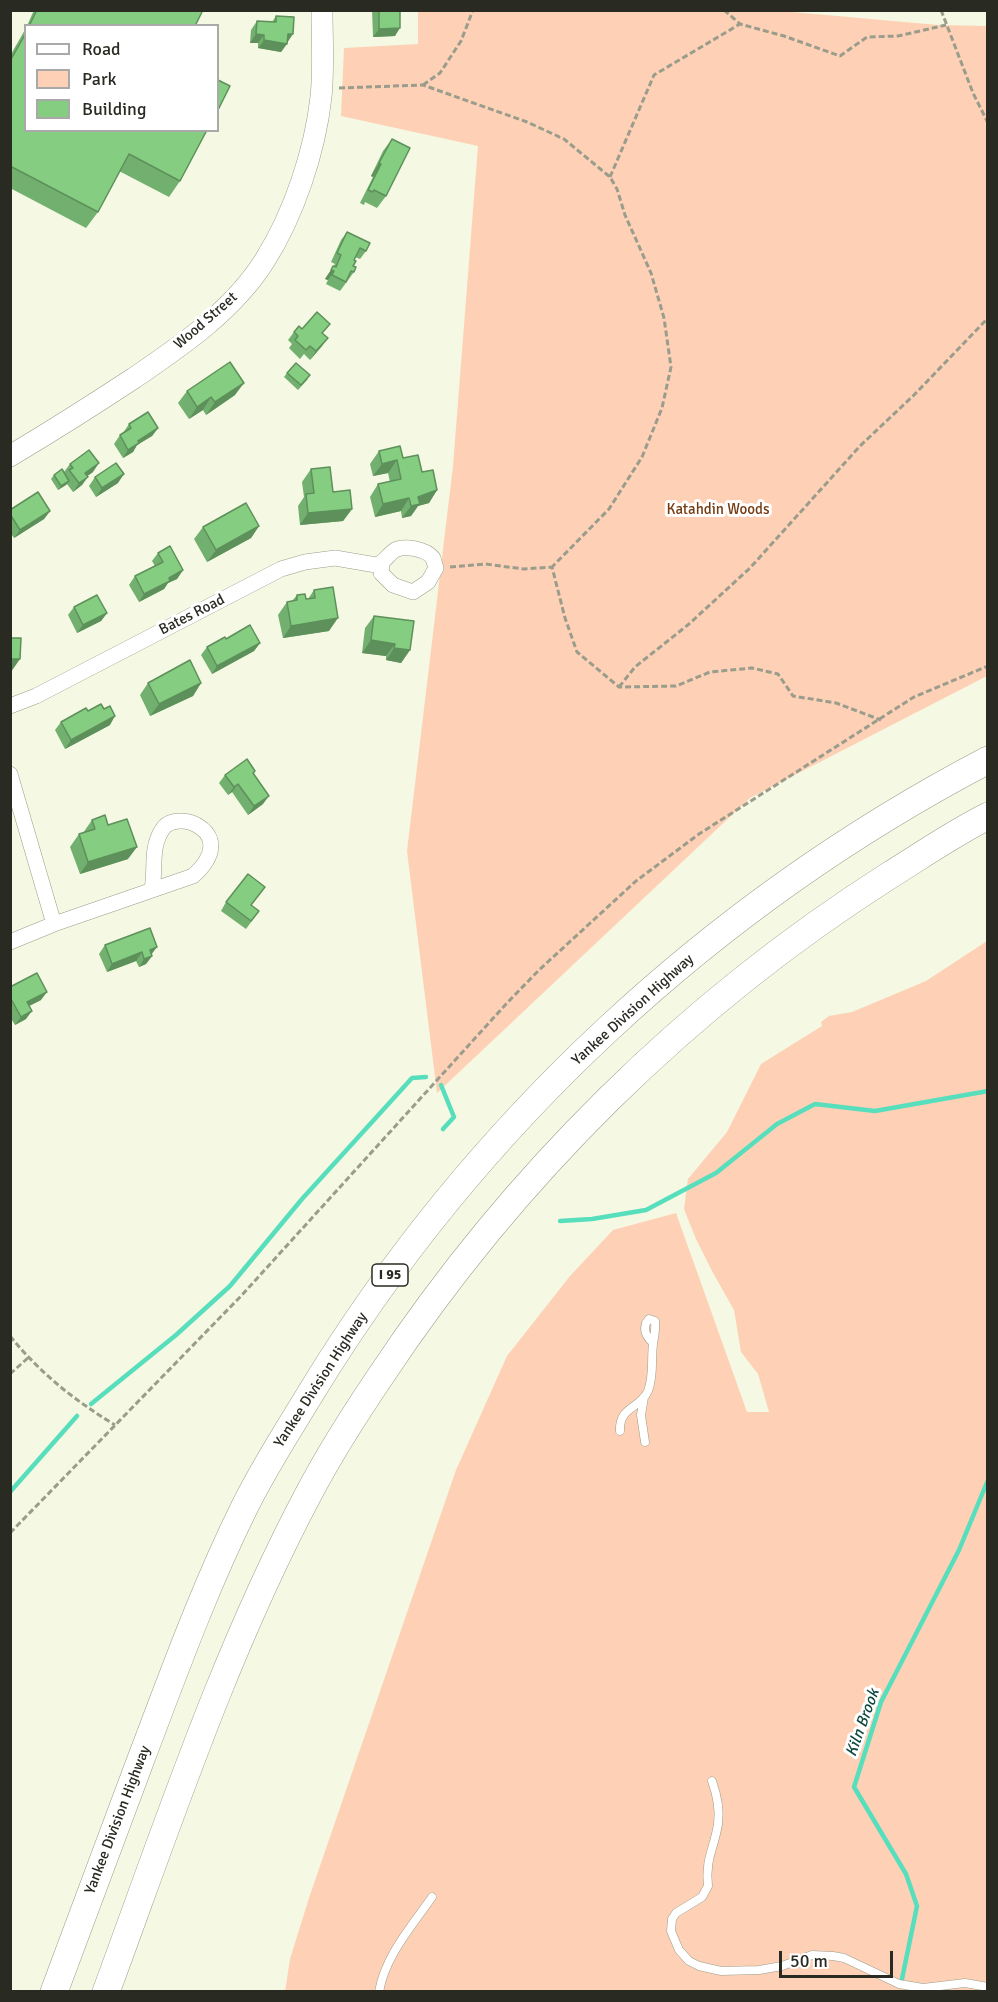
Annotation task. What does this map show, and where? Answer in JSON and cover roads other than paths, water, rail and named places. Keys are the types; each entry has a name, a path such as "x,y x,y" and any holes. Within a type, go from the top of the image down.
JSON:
{"highway":[{"name":"Yankee Division Highway","path":"54,1992 183,1649 244,1508 272,1456 339,1347 423,1230 519,1119 588,1048 675,969 732,922 861,832 927,792 987,760"},
{"path":"105,1992 219,1688 285,1539 311,1488 412,1328 532,1178 587,1119 728,990 769,958 868,889 987,816"}],"street":[{"name":"Wood Street","path":"10,456 81,414 158,362 197,332 236,297 265,261 279,236 298,189 314,138 321,88 322,10"},
{"path":"404,548 422,551 433,558 436,568 428,582 413,592 393,585 381,573 382,564 395,551 404,548"},
{"name":"Bates Road","path":"10,706 36,696 281,569 304,562 335,558 375,565 382,564"},
{"path":"10,774 54,924"},
{"path":"10,942 54,924 193,876 208,861 212,846 208,835 198,826 188,821 172,821 163,828 156,843 152,889"}],"lane":[{"path":"645,1442 641,1414 650,1382 656,1331 655,1321 649,1319 645,1323 645,1329 650,1340"},
{"path":"620,1431 620,1420 628,1409 645,1396"},
{"path":"712,1781 717,1795 718,1818 706,1870 708,1886 702,1897 676,1913 672,1919 671,1931 674,1939 689,1961 721,1971 735,1969 751,1971 782,1966 812,1955 833,1956 844,1958 899,1984 923,1988 965,1983 987,1987"},
{"path":"379,1992 388,1965 398,1946 432,1897"}],"waterway":[{"path":"91,1404 176,1335 230,1286 302,1199 412,1078 426,1077"},
{"path":"441,1085 454,1117 443,1129"},
{"path":"560,1221 592,1219 646,1210 716,1173 777,1124 815,1104 875,1111 988,1091"},
{"path":"10,1492 77,1416"},
{"name":"Kiln Brook","path":"902,1979 917,1906 906,1874 854,1787 881,1702 959,1550 988,1480"}],"park label":[{"name":"Katahdin Woods","path":"718,510"}]}
